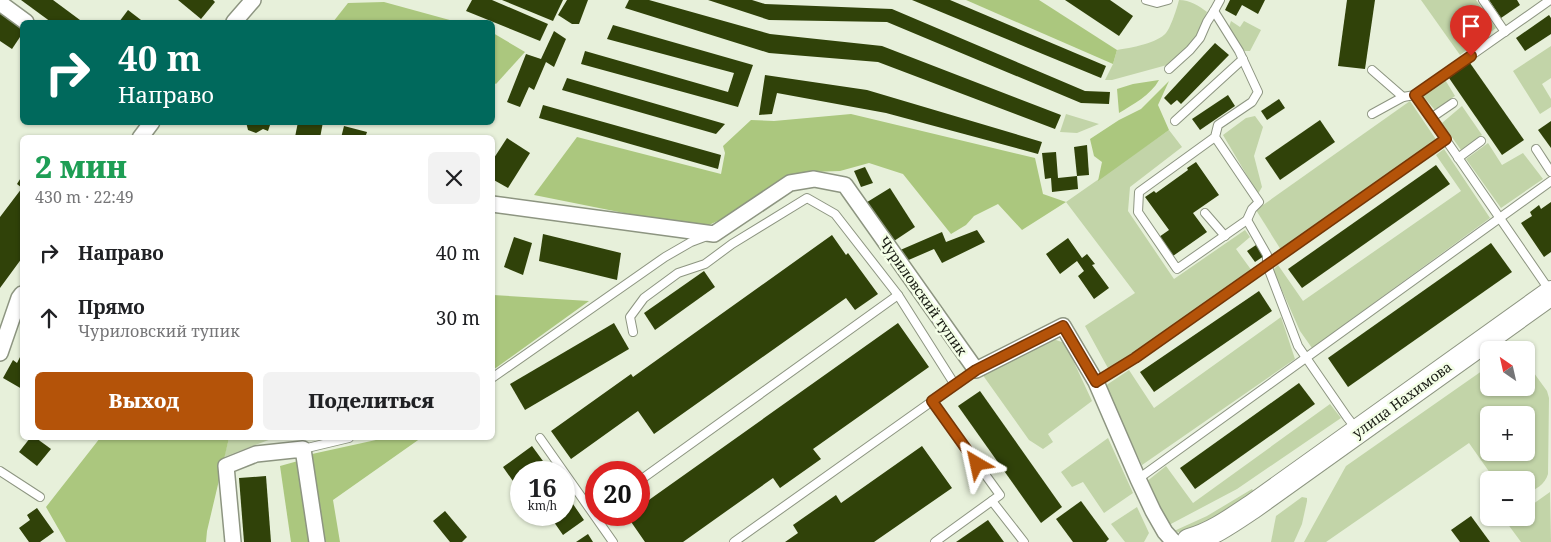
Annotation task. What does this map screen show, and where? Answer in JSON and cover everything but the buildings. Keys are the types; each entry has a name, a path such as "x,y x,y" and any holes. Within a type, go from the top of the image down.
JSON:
{"main road":[{"name":"улица Нахимова","path":"1252,507 1551,293"},
{"path":"1187,542 1217,530 1252,507"},
{"path":"1223,542 1233,524 1252,507"}],"street":[{"path":"236,20 253,0"},
{"path":"0,3 23,20"},
{"name":"Чуриловский тупик","path":"714,234 790,183 814,179 845,185 976,370 1063,326 1096,382 1138,479 1159,522 1187,542"},
{"path":"495,204 714,234"},
{"path":"0,353 20,297"},
{"path":"233,542 226,466 256,454 303,449 318,542"}],"lane":[{"path":"1146,0 1158,3 1168,0"},
{"path":"1168,69 1190,50 1200,38 1206,22 1220,0"},
{"path":"1483,0 1505,32"},
{"path":"1372,114 1403,97 1415,95 1550,0"},
{"path":"1214,11 1242,59 1258,92 1252,102 1218,125 1215,137 1139,192 1138,212 1177,270 1247,220 1252,209 1259,202 1215,137"},
{"path":"1175,120 1242,59"},
{"path":"1372,70 1403,97"},
{"path":"1415,95 1551,293"},
{"path":"1431,118 1453,103"},
{"path":"1096,382 1135,358 1446,139"},
{"path":"1458,158 1481,141"},
{"path":"1536,150 1551,172"},
{"path":"1138,479 1551,181"},
{"path":"633,332 630,317 644,298 678,273 705,264 732,244 807,198 835,214 898,295 956,385"},
{"path":"1205,213 1224,236"},
{"path":"1247,220 1266,255 1267,265 1298,346 1346,417 1358,431"},
{"path":"495,376 665,257 690,242 714,234"},
{"path":"650,473 898,295"},
{"path":"734,542 976,370"},
{"path":"932,401 1000,495 935,542"},
{"path":"540,438 585,499"},
{"path":"303,449 341,440"},
{"path":"0,471 40,497"},
{"path":"992,501 1024,542"},
{"path":"603,526 613,542"}],"green space":[{"path":"966,0 1039,0 1117,50 1113,64"},
{"path":"1179,0 1191,2 1207,12 1196,36 1188,47 1167,65 1112,80 1105,80 1117,50 1157,40 1166,33 1172,22"},
{"path":"1421,0 1476,0 1496,28 1460,55"},
{"path":"384,2 450,20 335,20 348,3"},
{"path":"1231,21 1240,27 1244,21 1261,30 1250,51 1244,51 1229,27"},
{"path":"495,34 525,52 495,83"},
{"path":"1551,46 1551,78 1542,84 1551,99 1551,107 1540,114 1513,71"},
{"path":"1444,78 1455,96 1435,110 1422,95"},
{"path":"1159,80 1146,95 1119,113 1117,89 1133,84"},
{"path":"1169,81 1158,105 1169,130 1098,181 1102,162 1094,156 1090,139 1119,120 1141,109"},
{"path":"1410,101 1437,141 1281,250 1256,210"},
{"path":"1462,106 1482,135 1461,150 1442,123"},
{"path":"851,114 1035,158 1043,194 1066,202 1022,230 998,204 974,216 966,225 951,234 903,174 869,163 840,171 811,172 781,182 726,217 709,225 649,218 534,195 577,137 721,174 725,153 723,146 751,120 774,121"},
{"path":"1066,114 1099,124 1077,133 1060,132"},
{"path":"1255,116 1263,127 1254,156 1262,187 1258,194 1223,135 1246,118"},
{"path":"1169,130 1182,147 1130,187 1128,211 1174,279 1245,230 1250,237 1236,249 1252,271 1109,370 1085,326 1135,293 1066,202"},
{"path":"1488,143 1502,165 1523,153 1543,179 1501,208 1466,159"},
{"path":"1444,149 1490,218 1312,348 1300,331 1273,270 1278,265 1303,301 1461,191 1436,155"},
{"path":"495,295 589,301 495,369"},
{"path":"1281,317 1295,359 1142,465 1105,386 1129,370 1154,408"},
{"path":"1050,338 1065,343 1092,401 1048,434 1053,442 1043,449 1029,440 982,374"},
{"path":"1480,372 1480,396 1535,396 1535,374 1547,391 1549,398 1548,474 1545,481 1535,490 1535,471 1489,471 1482,461 1535,461 1535,406 1480,406 1480,459 1469,443 1326,542 1304,542 1346,466"},
{"path":"1330,404 1341,418 1237,489 1169,525 1146,482 1166,466 1193,503"},
{"path":"1108,438 1133,493 1104,513 1083,482 1072,487 1061,472"},
{"path":"98,440 229,440 206,542 66,542 46,507"},
{"path":"228,440 269,440 224,457"},
{"path":"376,440 418,440 333,500 340,542 324,542 312,454"},
{"path":"298,461 312,542 291,542 280,466"},
{"path":"1252,489 1259,500 1187,534 1174,531 1207,516"},
{"path":"1550,492 1551,542 1521,542 1509,526 1535,526 1535,503"},
{"path":"1302,497 1307,498 1307,501 1302,524 1294,542 1271,542 1276,516"},
{"path":"1137,507 1149,533 1144,542 1125,542 1111,524"}],"route":[{"path":"977,464 932,401 976,370 1063,326 1096,382 1135,358 1446,139 1415,95 1471,56"}]}
